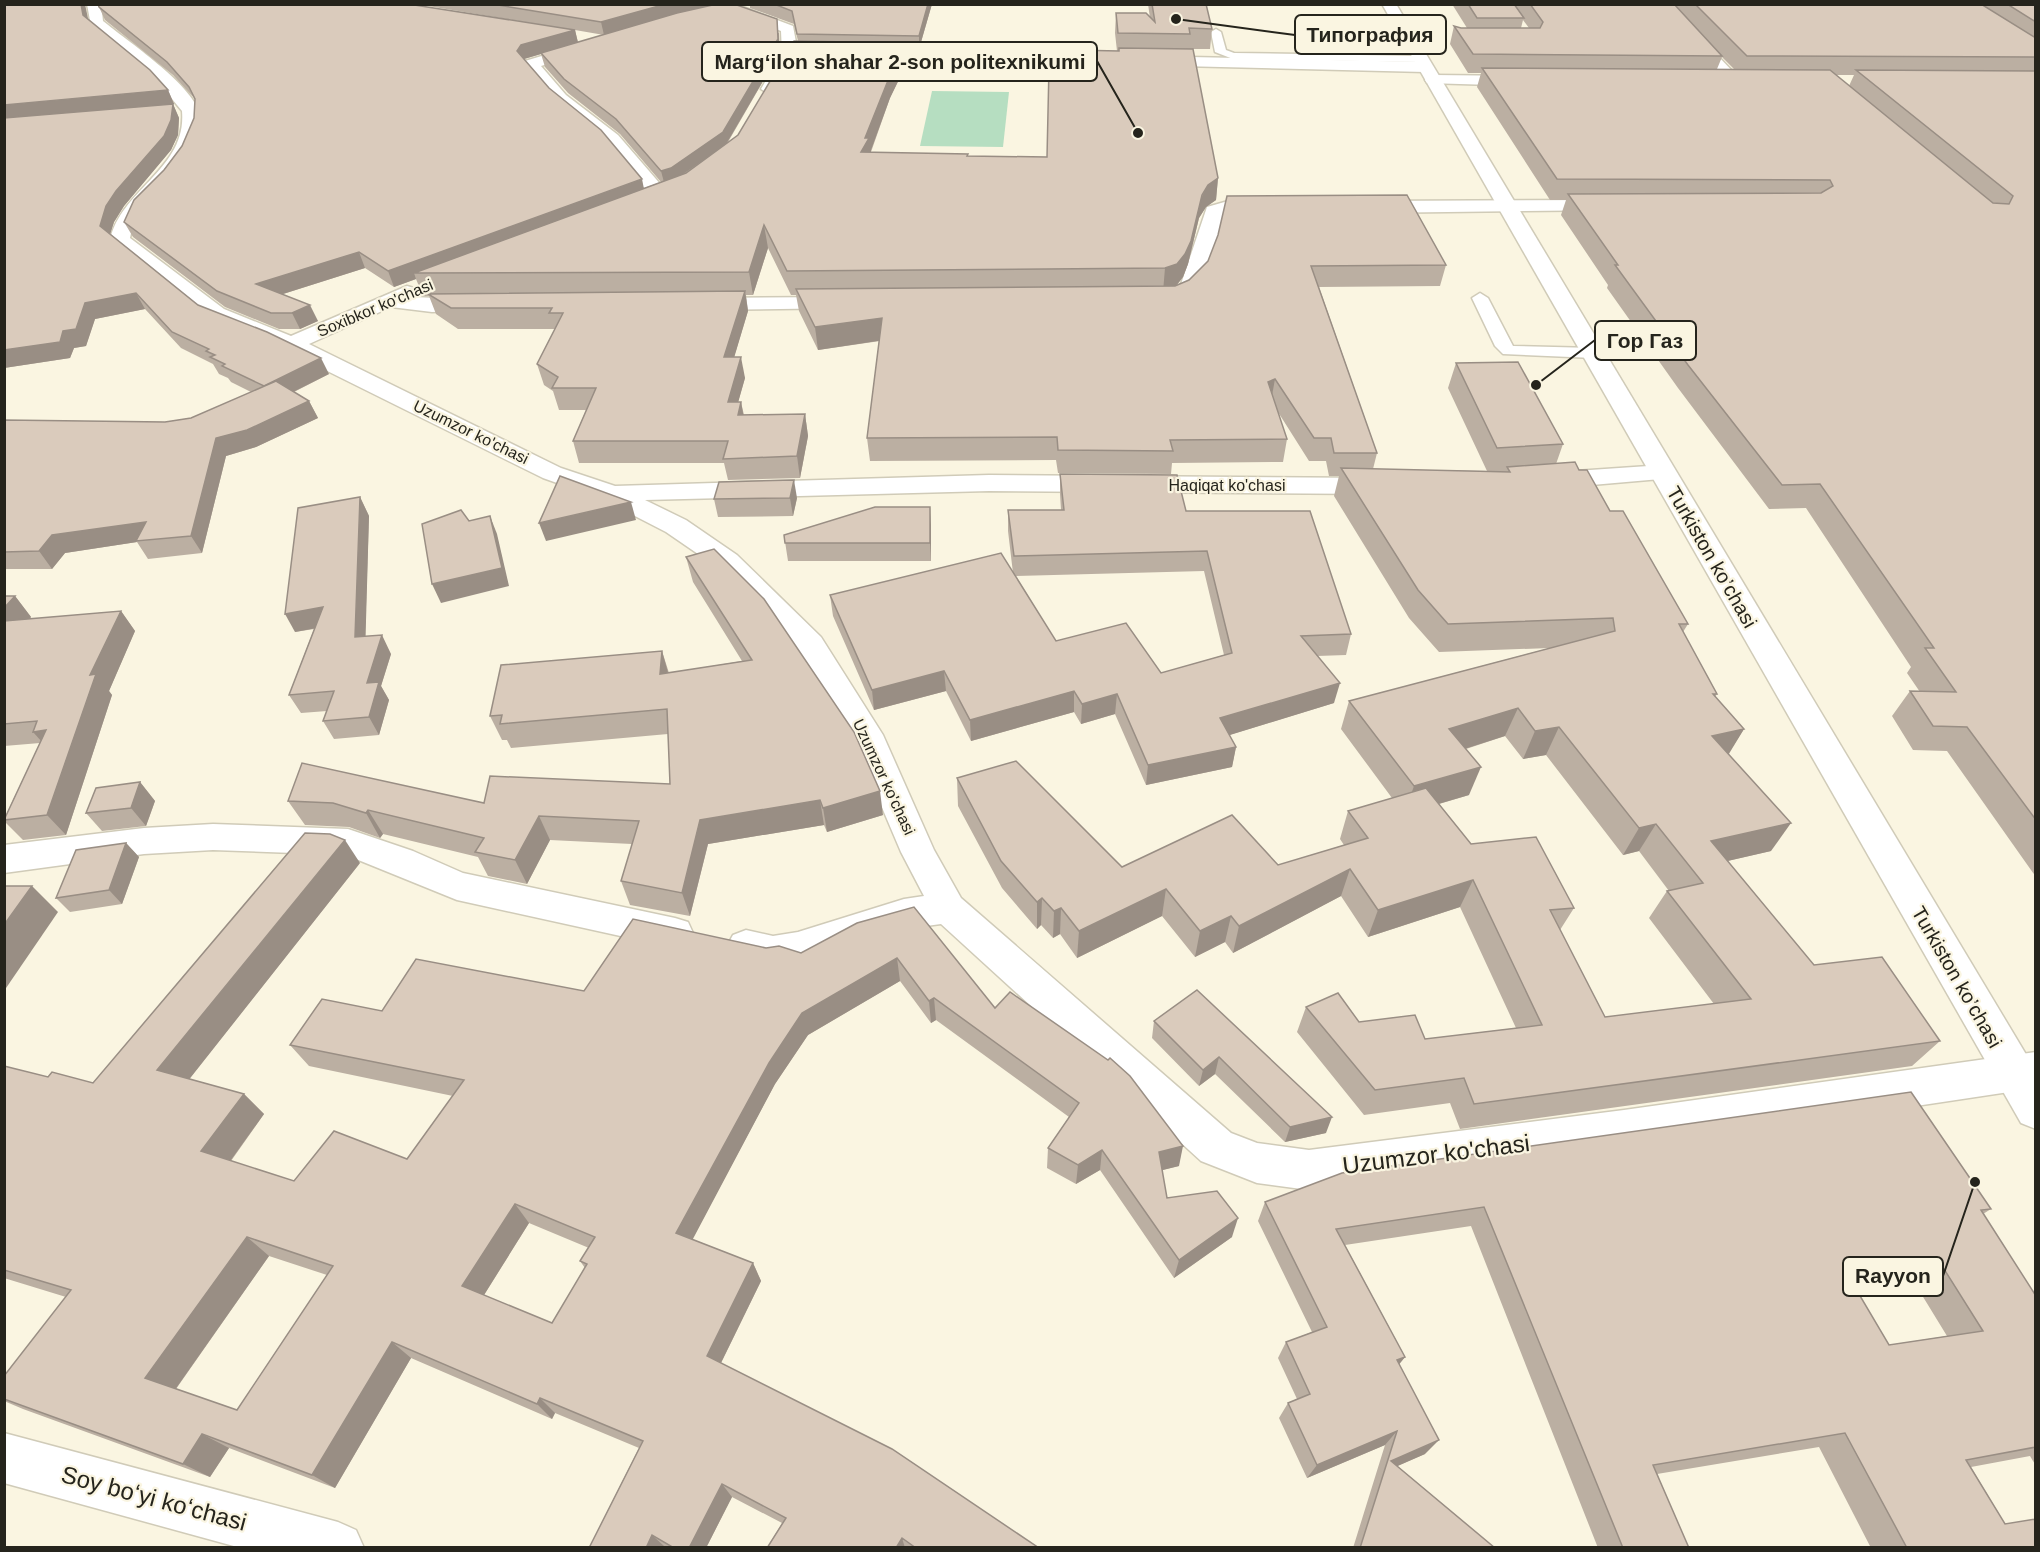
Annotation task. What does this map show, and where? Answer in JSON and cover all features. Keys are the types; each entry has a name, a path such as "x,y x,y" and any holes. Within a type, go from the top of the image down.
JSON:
{"street":[{"name":"Uzumzor ko'chasi","path":"94,4 96,23 182,97 178,111 189,139 163,181 130,210 122,224 120,240 216,314 291,344 552,472 611,493 676,526 728,561 810,644 867,735 918,852 948,908 1216,1147 1257,1163 1309,1170 2025,1073"},
{"path":"717,9 746,4"},
{"name":"Turkiston ko’chasi","path":"1389,4 1663,473 2025,1073 2036,1110"},
{"path":"1660,4 1740,82 1711,82"},
{"path":"717,9 788,29 795,53 762,102"},
{"path":"574,36 597,42 531,64 561,98 612,139 661,197"},
{"path":"849,54 1426,68 1538,81"},
{"path":"640,205 682,189"},
{"path":"1345,207 1625,206"},
{"path":"1139,300 1179,298 1186,292 1207,245 1214,211 1217,208 1286,207"},
{"name":"Soxibkor ko'chasi","path":"291,344 387,300 429,284"},
{"path":"387,300 432,306 492,305"},
{"path":"683,304 863,302"},
{"path":"1526,482 1663,473"},
{"name":"Haqiqat ko'chasi","path":"611,493 989,483 1399,486"},
{"path":"4,859 144,841 213,837 348,842 401,861 457,886 773,952 798,948 904,914 948,908"},
{"name":"Soy boʻyi koʻchasi","path":"4,1458 338,1548"}],"lane":[{"path":"1216,32 1221,52 1233,56 1426,68"},
{"path":"1480,298 1503,346 1509,351 1594,353"}],"green space":[{"path":"932,91 1009,92 1003,147 920,146"}],"building":[{"path":"4,4 81,4 83,15 150,70 168,90 4,105"},
{"path":"98,4 408,4 575,30 521,45 517,51 549,88 601,130 642,179 388,271 359,252 256,284 310,305 292,313 271,313 217,291 124,222 134,200 164,170 182,146 194,118 195,99 189,87 167,62"},
{"path":"492,4 666,4 601,22"},
{"path":"717,4 734,4 777,19 778,39 723,132 671,168 661,171 616,119 564,79 541,53 677,13"},
{"path":"774,4 928,4 919,36 797,34 792,11"},
{"path":"1152,4 1206,4 1212,29 1189,28 1190,34 1118,33 1116,13 1146,13 1155,22"},
{"path":"1468,4 1514,4 1524,18 1477,18"},
{"path":"1530,4 1674,4 1722,56 1473,54 1454,26 1461,28 1540,28 1543,22"},
{"path":"1695,4 1981,4 2036,38 2036,57 1747,56"},
{"path":"2007,4 2036,4 2036,22"},
{"path":"794,41 906,43 889,78 865,138 869,138 861,152 968,154 967,156 1047,157 1049,67 1073,68 1073,50 1193,49 1218,178 1208,185 1202,195 1191,241 1185,254 1177,264 1165,268 787,271 764,225 749,272 414,273 686,173 738,135"},
{"path":"1482,68 1830,70 1993,203 2009,204 2013,196 1856,70 2036,71 2036,820 1967,727 1933,726 1910,691 1956,692 1925,648 1934,648 1820,484 1782,485 1688,365 1615,265 1618,265 1568,194 1821,193 1833,186 1830,180 1557,179"},
{"path":"173,104 171,120 164,136 116,191 106,206 100,226 198,305 267,332 321,358 264,386 222,366 225,364 210,357 215,355 206,351 209,349 172,332 136,293 85,303 76,329 63,331 60,342 4,350 4,118"},
{"path":"1407,195 1446,265 1311,266 1377,453 1334,453 1331,438 1314,438 1275,379 1268,382 1287,439 1170,440 1173,451 1058,450 1057,437 867,438 882,318 815,327 796,289 1175,286 1189,280 1208,261 1218,235 1227,196"},
{"path":"745,291 724,357 741,357 728,402 741,402 738,415 805,414 797,456 723,459 728,441 573,441 596,388 552,388 558,377 537,364 563,313 549,313 552,308 451,308 428,294"},
{"path":"1518,362 1563,444 1497,448 1456,363"},
{"path":"276,381 309,401 247,430 216,438 191,536 136,541 146,522 52,535 39,551 4,552 4,420 165,422 191,418"},
{"path":"1575,462 1579,470 1587,470 1610,511 1623,511 1688,624 1679,624 1717,694 1713,694 1744,729 1712,736 1791,823 1711,841 1814,965 1882,957 1940,1041 1474,1104 1464,1078 1375,1090 1306,1007 1338,993 1359,1022 1415,1015 1425,1039 1542,1025 1473,880 1378,910 1350,869 1239,926 1231,916 1200,931 1166,889 1079,931 1061,908 1054,911 1042,898 1037,902 1001,861 957,778 1016,761 1122,867 1232,815 1278,865 1368,838 1348,811 1426,788 1471,844 1536,837 1574,908 1550,910 1605,1017 1751,999 1667,891 1703,883 1656,824 1639,828 1559,727 1535,731 1518,708 1449,729 1481,767 1414,786 1349,701 1615,631 1613,618 1448,624 1418,590 1341,468 1510,472 1507,467"},
{"path":"1060,474 1177,475 1186,511 1310,511 1351,634 1301,636 1340,683 1220,718 1236,747 1148,765 1117,694 1082,704 1074,691 970,720 944,671 872,690 830,595 1001,553 1056,641 1126,623 1161,673 1232,653 1207,551 1014,556 1008,510 1064,510"},
{"path":"560,476 631,502 539,523"},
{"path":"794,480 790,498 714,499 719,482"},
{"path":"360,497 355,637 382,635 367,683 379,682 369,717 323,721 334,691 289,695 323,607 285,614 298,508"},
{"path":"875,507 930,507 930,543 785,543 784,535"},
{"path":"461,510 469,521 490,516 502,568 432,584 422,524"},
{"path":"714,549 764,599 854,732 880,791 823,808 820,800 700,820 682,893 621,881 639,821 539,816 515,860 475,852 484,838 368,810 366,813 333,803 288,801 302,763 484,803 490,776 670,784 667,709 500,724 502,715 490,716 501,665 662,651 660,674 752,660 686,557"},
{"path":"4,596 15,596 4,608"},
{"path":"121,611 90,675 96,674 47,815 4,820 46,730 33,732 37,721 4,724 4,621"},
{"path":"140,782 131,808 86,813 96,788"},
{"path":"305,833 330,834 345,840 157,1070 244,1094 201,1151 294,1181 334,1131 407,1159 464,1080 290,1045 322,999 382,1011 416,959 584,991 633,919 766,948 779,946 801,953 857,923 914,907 995,1008 1010,992 1108,1060 1110,1058 1130,1076 1183,1146 1159,1152 1167,1198 1217,1191 1238,1218 1179,1260 1102,1150 1078,1165 1048,1148 1079,1103 934,998 929,1001 897,958 802,1013 769,1063 676,1233 753,1263 707,1356 892,1449 1039,1548 916,1548 902,1538 896,1548 767,1548 786,1518 722,1484 689,1548 674,1548 652,1535 646,1548 589,1548 643,1441 540,1398 537,1404 392,1342 312,1475 202,1434 183,1464 4,1399 4,1376 71,1290 4,1270 4,1066 48,1077 52,1072 93,1083","holes":["515,1204 595,1237 580,1261 587,1264 552,1323 462,1286","247,1237 333,1266 237,1410 145,1378"]},
{"path":"126,843 109,890 56,898 76,850"},
{"path":"4,886 32,886 4,925"},
{"path":"1197,990 1332,1117 1290,1127 1219,1057 1203,1070 1154,1021"},
{"path":"1911,1092 1991,1209 1981,1210 2036,1296 2036,1447 1966,1460 2005,1524 2036,1519 2036,1548 1907,1548 1845,1433 1653,1465 1689,1548 1623,1548 1484,1207 1336,1229 1405,1357 1397,1360 1439,1440 1391,1461 1495,1548 1360,1548 1397,1431 1317,1465 1288,1403 1310,1394 1286,1342 1327,1327 1265,1202 1342,1173","holes":["1944,1269 1983,1331 1889,1345 1853,1284"]}],"place":[{"name":"Типография","path":"1176,19"},
{"name":"Margʻilon shahar 2-son politexnikumi","path":"1138,133"},
{"name":"Гор Газ","path":"1536,385"},
{"name":"Rayyon","path":"1975,1182"}]}
